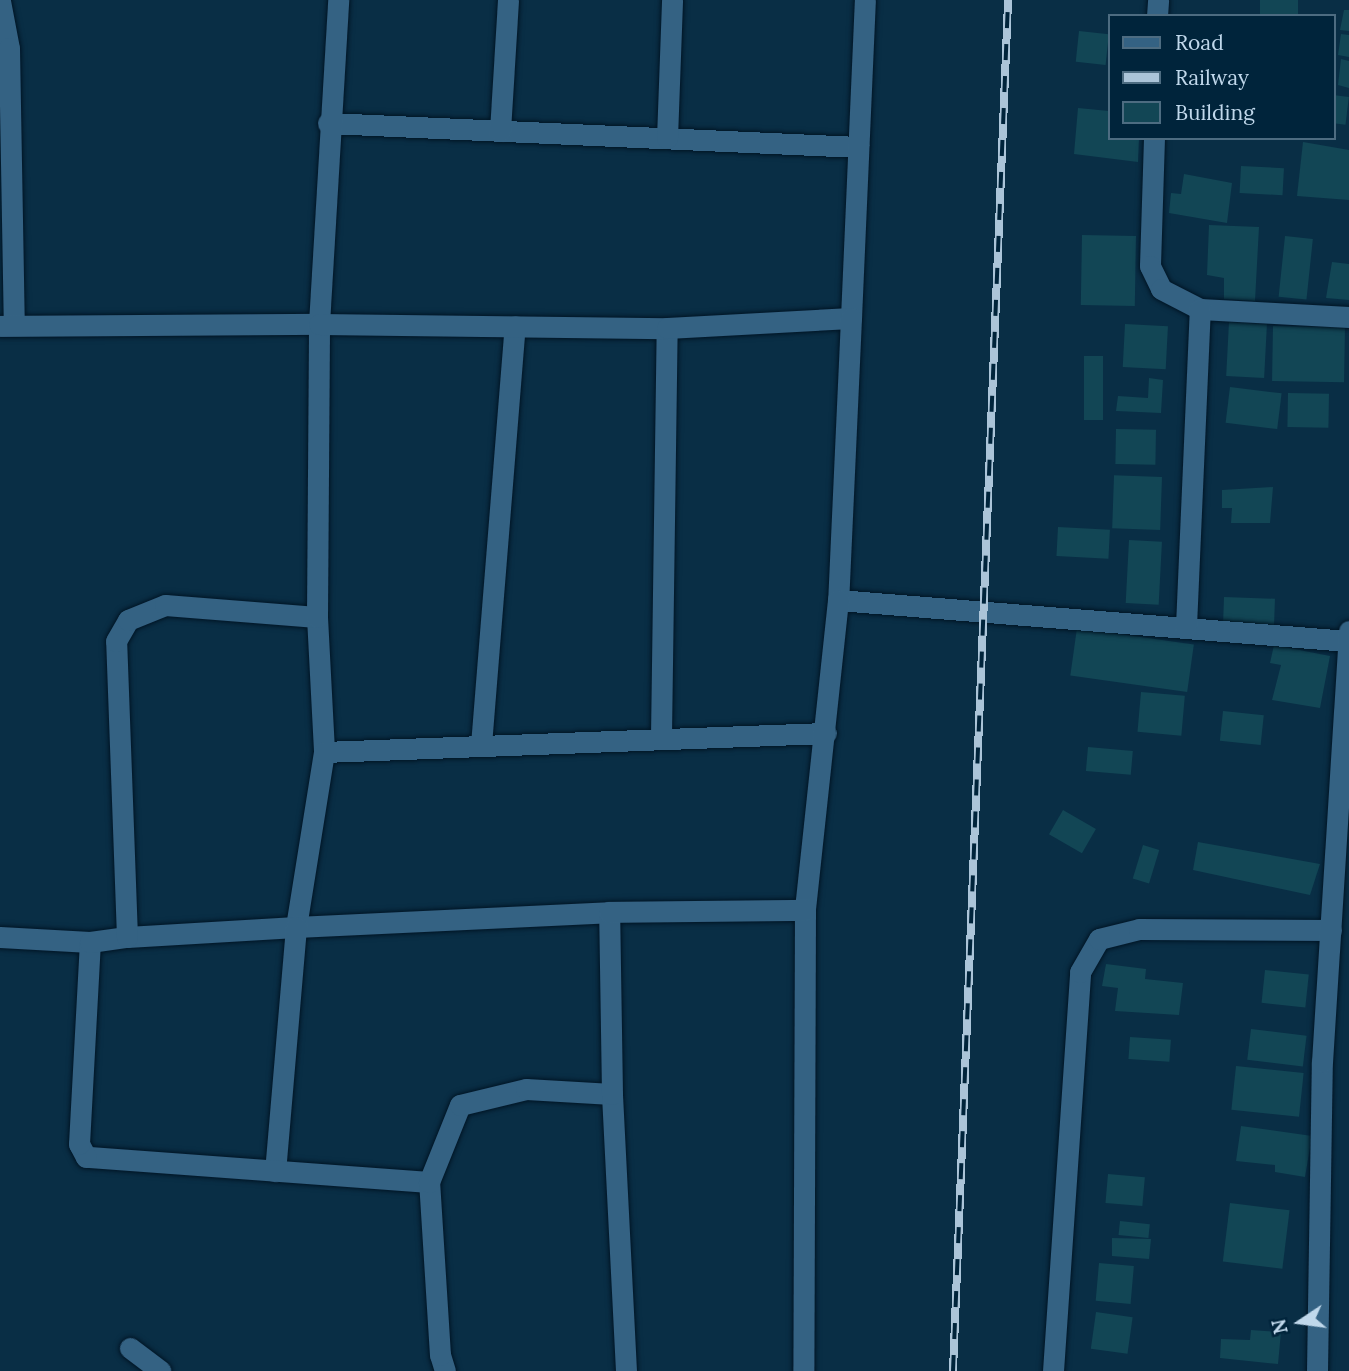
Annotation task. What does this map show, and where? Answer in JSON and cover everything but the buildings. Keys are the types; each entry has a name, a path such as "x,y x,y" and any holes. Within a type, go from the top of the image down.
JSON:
{"street":[{"path":"275,1171 296,927 324,752 317,617 319,324 328,123 338,0"},
{"path":"500,131 508,0"},
{"path":"667,138 672,0"},
{"path":"803,1371 805,910 826,733 838,600 864,0"},
{"path":"0,1 9,48 7,325 319,324 667,328 851,318"},
{"path":"328,123 858,147"},
{"path":"1154,140 1150,266 1161,289 1200,309 1349,317"},
{"path":"1186,626 1200,309"},
{"path":"481,745 515,326"},
{"path":"661,736 667,328"},
{"path":"838,600 1348,641"},
{"path":"127,937 116,641 128,620 164,605 317,617"},
{"path":"1317,1371 1322,1062 1336,875 1349,631"},
{"path":"324,752 661,736 826,733"},
{"path":"1336,875 1349,835"},
{"path":"0,937 90,942 127,937 296,927 610,912 805,910"},
{"path":"610,912 612,1094 626,1371"},
{"path":"1053,1371 1080,972 1099,939 1139,929 1331,930"},
{"path":"90,942 79,1144 86,1157 429,1182"},
{"path":"445,1371 440,1355 429,1182 460,1105 526,1088 612,1094"},
{"path":"130,1348 160,1371"}],"railway":[{"path":"953,1371 1008,0"}]}
